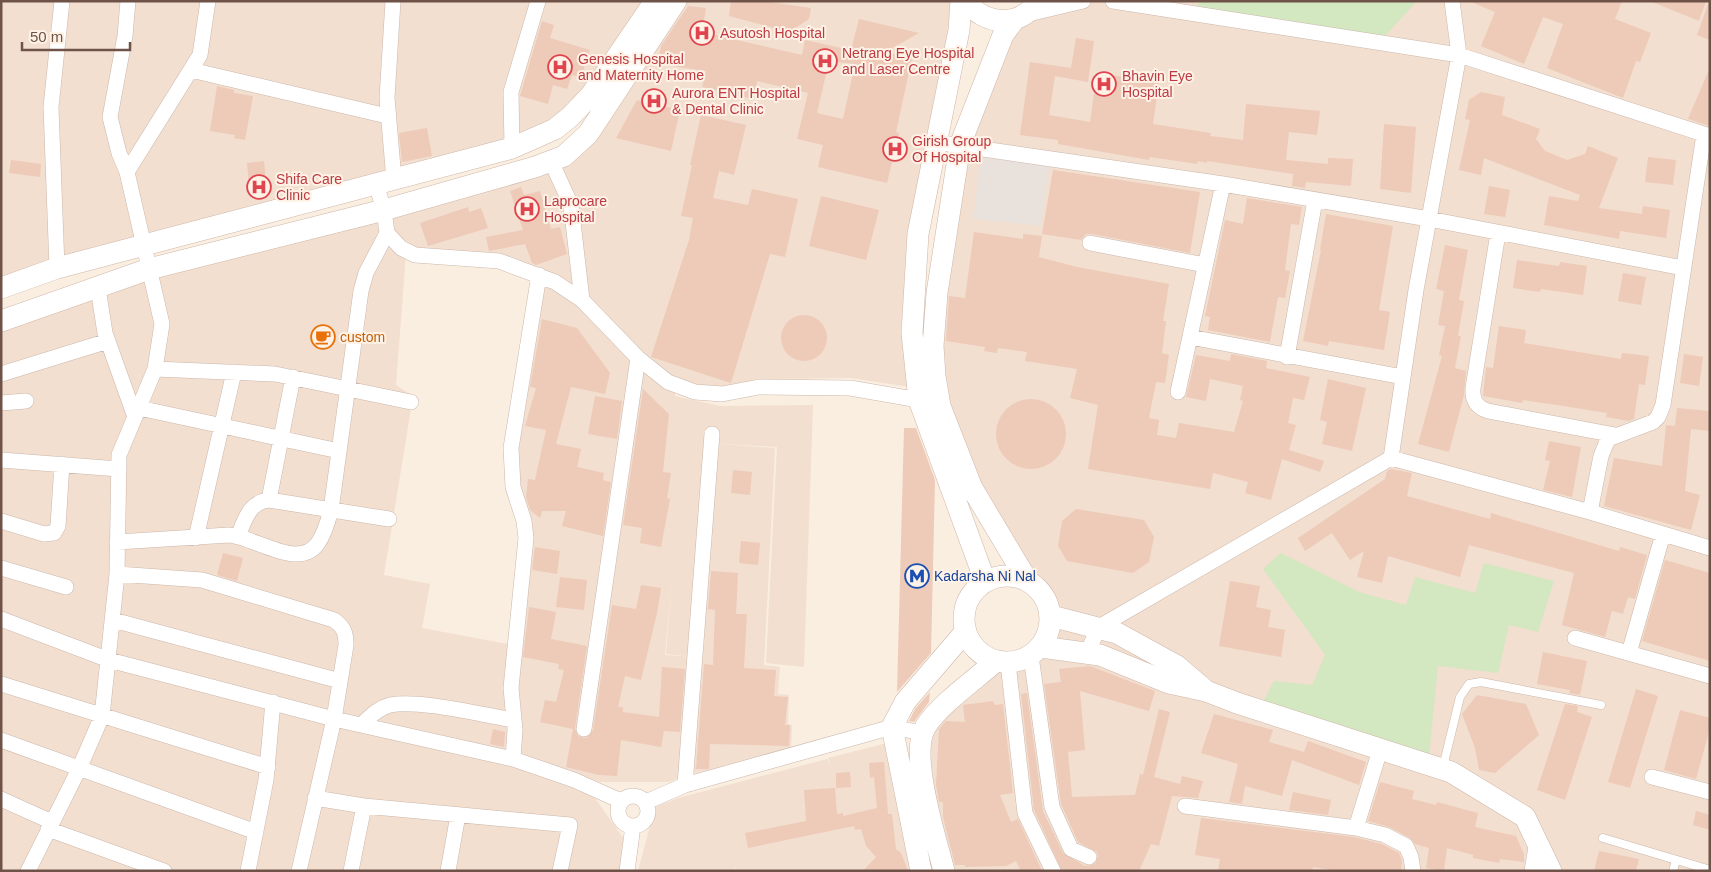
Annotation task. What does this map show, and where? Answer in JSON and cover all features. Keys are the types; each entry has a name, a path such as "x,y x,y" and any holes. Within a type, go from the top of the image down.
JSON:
{"street":[{"path":"57,268 51,107 62,1"},
{"path":"28,871 79,769 102,716 117,574 120,455 155,369 162,324 126,172 110,117 125,36 128,1"},
{"path":"126,172 200,55 208,1"},
{"path":"118,542 238,536 287,554 304,554 318,544 331,510 366,273 387,233 384,210 393,1"},
{"path":"512,148 511,92 538,1"},
{"path":"1,288 57,268 512,148 555,129 570,117 591,95 655,1"},
{"path":"1,321 149,270 384,210 564,156 588,134 676,1"},
{"path":"961,1 959,30 918,234 914,273 912,332 929,399 985,581"},
{"path":"966,1 983,16 993,20 1083,1"},
{"path":"1113,1 1459,55 1707,135 1683,268 1661,411 1653,422 1615,435 1604,445 1590,512"},
{"path":"1391,458 1429,219 1459,55 1452,1"},
{"path":"1025,12 1004,35 960,145 937,293 929,399 972,488 1027,580 1043,594 1051,616 1050,627 1036,652 1052,807 1071,849 1090,857"},
{"path":"191,70 387,116"},
{"path":"935,142 1223,184 1429,219 1683,268"},
{"path":"551,161 571,205 582,300"},
{"path":"1178,392 1223,184"},
{"path":"1287,357 1315,200"},
{"path":"387,233 401,248 414,255 499,261 555,282 582,300 638,358 668,382 695,392 722,394 759,387 850,388 929,399"},
{"path":"1498,233 1473,388 1475,403 1480,409 1488,412 1615,435"},
{"path":"1090,243 1205,265"},
{"path":"513,758 514,720 511,688 526,538 524,521 513,487 511,448 539,275"},
{"path":"98,288 108,341 137,412"},
{"path":"1190,337 1287,357 1403,377"},
{"path":"1,374 108,341"},
{"path":"584,729 638,358"},
{"path":"155,369 234,372 293,377 410,402"},
{"path":"196,538 234,372"},
{"path":"268,500 293,377"},
{"path":"1,403 26,401"},
{"path":"137,412 221,425 339,451"},
{"path":"685,785 712,434"},
{"path":"1087,653 1099,627 1391,458 1590,512 1710,548"},
{"path":"1,460 119,469"},
{"path":"1,520 44,534 54,533 58,526 62,464"},
{"path":"238,536 251,508 256,503 268,500 390,519"},
{"path":"1629,653 1663,534"},
{"path":"1,568 66,587"},
{"path":"117,574 202,580 334,620 342,625 346,634 334,719 299,871"},
{"path":"1002,662 977,650 965,632 963,617 966,603 974,590 985,581 998,576 1013,576 1027,580"},
{"path":"1051,616 1099,627 1134,641 1177,666 1206,691"},
{"path":"1,619 109,660 334,719 513,758 574,780 621,801"},
{"path":"113,620 340,681"},
{"path":"921,871 892,727 896,715 905,702 965,632"},
{"path":"1575,638 1710,676"},
{"path":"944,871 920,769 918,754 922,733 934,716 1002,662 1036,652 1087,653 1114,659 1168,683 1206,691 1237,704 1450,772 1525,817 1551,871"},
{"path":"1002,662 1025,813 1053,871"},
{"path":"1,684 268,767"},
{"path":"248,871 268,767 273,702"},
{"path":"361,725 374,712 389,705 407,704 514,720"},
{"path":"646,802 685,785 892,727 922,733"},
{"path":"1,740 256,832"},
{"path":"1356,828 1380,750"},
{"path":"1652,777 1710,792"},
{"path":"634,795 646,802 649,811 646,820 633,826 621,820 618,810 621,801 634,795"},
{"path":"315,798 364,806 535,820 570,825 560,871"},
{"path":"1,799 50,826 164,871"},
{"path":"355,870 364,806"},
{"path":"1185,806 1356,828 1398,840 1406,846 1416,870"},
{"path":"448,871 458,815"},
{"path":"626,871 633,826"},
{"path":"1532,871 1537,841"}],"lane":[{"path":"1443,770 1460,697 1469,684 1481,682 1601,705"},
{"path":"1603,838 1710,870"},
{"path":"1672,871 1676,860"}],"shaded area":[{"path":"1,1 653,1 554,128 1,286"},
{"path":"679,1 952,1 949,28 909,238 901,329 910,387 851,378 756,379 720,390 669,378 556,276 416,248 392,231 389,213 563,162"},
{"path":"1043,1 1710,1 1710,871 945,871 921,738 996,665 1027,661 1048,639 1053,627 1049,593 1030,577 975,485 936,375 962,150 1005,39"},
{"path":"981,150 1050,161 1041,226 973,219"},
{"path":"381,213 406,254 396,385 413,396 384,575 430,584 422,628 512,645 510,755 338,717 114,654 1,612 1,325 156,272"},
{"path":"542,279 556,285 675,386 675,396 720,406 813,405 804,667 766,663 777,447 708,443 775,448 764,665 780,667 778,694 789,695 788,724 792,725 791,752 687,775 669,782 600,782 517,756 516,729 527,538 513,487","holes":["672,577 666,654 694,657 665,655"]},
{"path":"1,627 512,761 590,791 626,842 622,871 1,871"},
{"path":"891,742 919,871 734,871 737,864 733,871 638,871 655,807 678,798 827,759 831,767 828,758"}],"green space":[{"path":"1201,1 1417,1 1385,36 1195,7"},
{"path":"1281,553 1359,592 1406,605 1415,577 1475,593 1484,563 1554,581 1538,632 1509,625 1498,673 1438,666 1429,756 1263,702 1274,681 1312,685 1325,655 1263,569"}],"building":[{"path":"731,1 763,1 811,8 809,19 789,32 729,16"},
{"path":"1469,1 1622,1 1615,19 1651,33 1640,62 1636,61 1623,98 1547,68 1563,24 1543,17 1524,64 1481,46 1495,12"},
{"path":"1650,1 1706,1 1699,21"},
{"path":"1708,4 1710,4 1710,40 1697,35"},
{"path":"688,6 706,8 702,32 802,55 805,40 851,50 859,19 919,33 885,52 912,58 896,132 899,133 887,183 818,167 823,145 797,139 808,93 757,81 753,99 702,87 706,71 658,64 661,46","holes":["829,61 855,64 843,119 817,113"]},
{"path":"542,21 554,25 550,38 590,50 581,77 572,75 567,89 553,85 548,104 520,96"},
{"path":"1076,38 1094,41 1088,82 1055,76 1049,115 1090,122 1097,73 1159,82 1153,124 1211,133 1210,136 1243,140 1246,104 1320,111 1317,135 1289,132 1286,160 1328,164 1328,158 1353,159 1351,186 1306,182 1305,188 1292,186 1293,174 1207,161 1207,163 1198,161 1197,164 1150,157 1149,160 1058,144 1058,140 1020,135 1030,62 1071,68"},
{"path":"1710,67 1710,126 1688,119"},
{"path":"217,86 234,90 234,93 253,96 245,140 234,138 235,135 210,131"},
{"path":"1481,92 1505,97 1502,115 1540,129 1536,139 1545,151 1567,160 1585,154 1588,146 1618,158 1599,208 1642,214 1643,206 1670,210 1666,238 1620,231 1619,239 1544,225 1549,196 1578,201 1580,195 1484,158 1481,175 1459,170 1470,120 1465,119 1469,100"},
{"path":"637,100 680,110 671,151 616,138"},
{"path":"701,115 746,125 734,175 719,171 713,198 748,205 752,189 798,199 785,257 770,254 731,383 651,357 689,240 693,218 681,216"},
{"path":"1384,124 1416,127 1411,193 1380,189"},
{"path":"427,128 432,156 402,162 399,133"},
{"path":"1648,157 1676,160 1673,185 1645,182"},
{"path":"11,160 41,164 40,177 9,173"},
{"path":"264,161 267,195 250,197 247,163"},
{"path":"1053,170 1200,192 1190,253 1092,234 1086,234 1081,240 1042,234"},
{"path":"1489,186 1510,190 1505,217 1484,214"},
{"path":"521,187 524,195 540,191 551,229 560,227 567,254 536,265 532,263 525,244 489,251 486,237 523,230 510,191"},
{"path":"821,196 879,210 866,260 809,246"},
{"path":"1247,198 1302,207 1299,225 1291,224 1285,270 1290,271 1285,298 1278,297 1270,342 1208,330 1210,317 1205,316 1225,220 1243,224"},
{"path":"468,207 469,212 481,208 488,228 428,246 420,223"},
{"path":"1326,214 1393,226 1379,310 1390,312 1384,350 1329,341 1328,346 1303,341"},
{"path":"974,232 1023,239 1023,234 1042,236 1039,257 1077,267 1169,284 1163,321 1166,321 1162,353 1169,355 1165,383 1156,382 1149,418 1159,420 1157,435 1176,438 1179,423 1234,432 1243,401 1240,400 1243,386 1210,379 1206,401 1186,397 1196,355 1230,361 1231,354 1267,361 1266,368 1310,377 1304,400 1293,398 1288,423 1296,425 1289,450 1324,461 1320,472 1282,459 1271,500 1245,493 1248,482 1213,473 1210,489 1088,469 1098,405 1070,398 1077,369 1025,361 1027,352 998,348 997,353 984,351 985,347 946,341 949,296 965,298"},
{"path":"1445,245 1468,250 1459,300 1464,301 1458,336 1461,336 1455,368 1466,371 1464,395 1449,452 1418,444 1442,356 1439,355 1445,326 1438,325 1444,291 1436,289"},
{"path":"1517,260 1559,266 1560,262 1587,266 1583,295 1541,289 1540,292 1513,288"},
{"path":"1623,273 1646,277 1641,305 1618,301"},
{"path":"809,315 813,316 823,325 826,329 826,347 817,357 809,361 799,361 791,357 782,347 781,333 785,325 795,316"},
{"path":"542,319 577,328 610,373 605,394 571,387 556,444 581,449 577,467 604,473 603,480 611,482 603,536 562,526 566,511 542,511 540,518 530,510 526,497 528,479 535,480 546,430 525,426 536,388 530,387"},
{"path":"1499,326 1526,330 1524,343 1621,359 1622,353 1649,356 1645,385 1639,384 1634,419 1629,421 1606,417 1607,413 1523,400 1522,403 1483,396 1486,367 1493,368"},
{"path":"1684,354 1703,357 1699,386 1680,383"},
{"path":"1328,379 1366,388 1352,451 1322,444 1327,422 1320,420"},
{"path":"643,389 669,414 663,472 671,473 667,498 670,499 661,547 640,543 642,528 623,525"},
{"path":"595,396 622,401 617,439 588,434"},
{"path":"1031,399 1044,402 1056,409 1063,421 1066,434 1063,447 1056,459 1044,466 1031,469 1018,466 1006,459 999,447 996,434 999,421 1006,409 1018,402"},
{"path":"1677,408 1710,411 1710,431 1691,429 1685,491 1700,495 1691,530 1604,506 1614,458 1662,466 1666,425 1675,426"},
{"path":"904,428 916,428 935,480 931,653 897,692"},
{"path":"1549,441 1581,447 1572,497 1543,490 1550,461 1545,460"},
{"path":"1391,469 1412,473 1407,496 1490,519 1491,513 1619,551 1620,547 1647,555 1635,599 1628,597 1623,614 1612,611 1605,637 1562,625 1574,573 1469,545 1460,577 1388,556 1382,583 1357,577 1364,551 1350,560 1332,533 1305,551 1298,538 1385,479 1387,471"},
{"path":"733,470 752,472 750,495 731,493"},
{"path":"1076,509 1144,520 1154,537 1149,562 1133,573 1067,561 1058,546 1062,521"},
{"path":"741,541 760,543 758,565 739,563"},
{"path":"535,547 560,551 557,574 532,570"},
{"path":"223,553 243,558 237,581 217,575"},
{"path":"1665,560 1710,573 1710,661 1642,641"},
{"path":"711,571 738,573 736,614 747,614 744,668 776,670 774,696 788,697 785,725 790,725 789,746 710,744 709,769 696,769 704,664 713,665 715,610 708,609"},
{"path":"560,577 587,580 584,610 556,607"},
{"path":"1230,581 1260,586 1256,607 1271,610 1268,627 1285,630 1281,657 1219,646"},
{"path":"641,585 661,588 657,613 641,680 625,676 618,707 623,707 623,712 659,717 662,667 685,669 680,732 664,731 661,747 621,740 617,776 599,775 566,767 573,729 540,722 545,700 556,702 564,670 558,669 559,664 523,657 529,607 556,612 551,639 587,646 575,728 578,736 587,738 593,730 612,605 636,609"},
{"path":"1543,652 1587,661 1580,695 1569,693 1570,690 1537,684"},
{"path":"1090,666 1155,691 1149,711 1080,691 1085,750 1068,752 1072,797 1135,795 1140,774 1143,775 1159,709 1170,712 1154,777 1180,784 1182,776 1203,781 1198,798 1172,796 1159,846 1151,844 1139,871 1062,871 1034,810 1021,694 1027,693 1043,811 1063,853 1085,866 1095,864 1098,856 1097,852 1078,842 1061,804 1044,684 1061,682 1059,669"},
{"path":"1636,689 1658,696 1630,788 1608,782"},
{"path":"930,692 929,702 914,722 909,721 915,709"},
{"path":"1477,695 1526,704 1539,735 1495,773 1479,770 1475,748 1462,714"},
{"path":"993,701 995,705 1003,704 1013,793 1000,795 1011,822 1018,819 1042,871 1021,871 1016,861 1006,866 965,867 965,865 955,865 943,817 943,802 939,802 936,785 939,729 946,721 965,722 963,705"},
{"path":"1565,704 1578,706 1577,712 1592,717 1565,800 1537,790"},
{"path":"1680,710 1710,718 1710,728 1696,779 1664,770"},
{"path":"1214,714 1273,730 1269,742 1304,752 1308,741 1366,762 1359,785 1292,760 1282,796 1245,786 1242,804 1229,802 1238,764 1201,753"},
{"path":"493,729 505,732 504,747 490,744"},
{"path":"884,762 888,814 892,814 896,849 901,853 908,871 863,871 876,857 866,846 861,829 855,830 854,826 748,848 745,833 806,821 804,790 835,788 837,814 843,813 843,816 877,808 874,777 870,778 869,763"},
{"path":"850,772 851,787 836,788 836,773"},
{"path":"1380,782 1414,791 1412,799 1436,805 1437,802 1478,813 1475,827 1516,836 1524,854 1524,862 1500,859 1499,863 1473,858 1473,855 1447,848 1444,871 1426,868 1429,848 1415,844 1410,838 1389,827 1368,821"},
{"path":"1293,792 1331,800 1328,815 1289,810"},
{"path":"1696,811 1710,815 1710,830 1693,825"},
{"path":"1201,818 1354,837 1382,844 1399,853 1402,861 1401,871 1338,871 1313,867 1312,871 1218,871 1220,859 1195,855"},
{"path":"1599,851 1639,859 1636,871 1594,871"}],"place":[{"name":"Asutosh Hospital","path":"702,33"},
{"name":"Netrang Eye Hospital and Laser Centre","path":"825,61"},
{"name":"Genesis Hospital and Maternity Home","path":"560,67"},
{"name":"Bhavin Eye Hospital","path":"1104,84"},
{"name":"Aurora ENT Hospital & Dental Clinic","path":"654,101"},
{"name":"Girish Group Of Hospital","path":"895,149"},
{"name":"Shifa Care Clinic","path":"259,187"},
{"name":"Laprocare Hospital","path":"527,209"},
{"name":"custom","path":"323,337"},
{"name":"Kadarsha Ni Nal","path":"917,576"}]}
